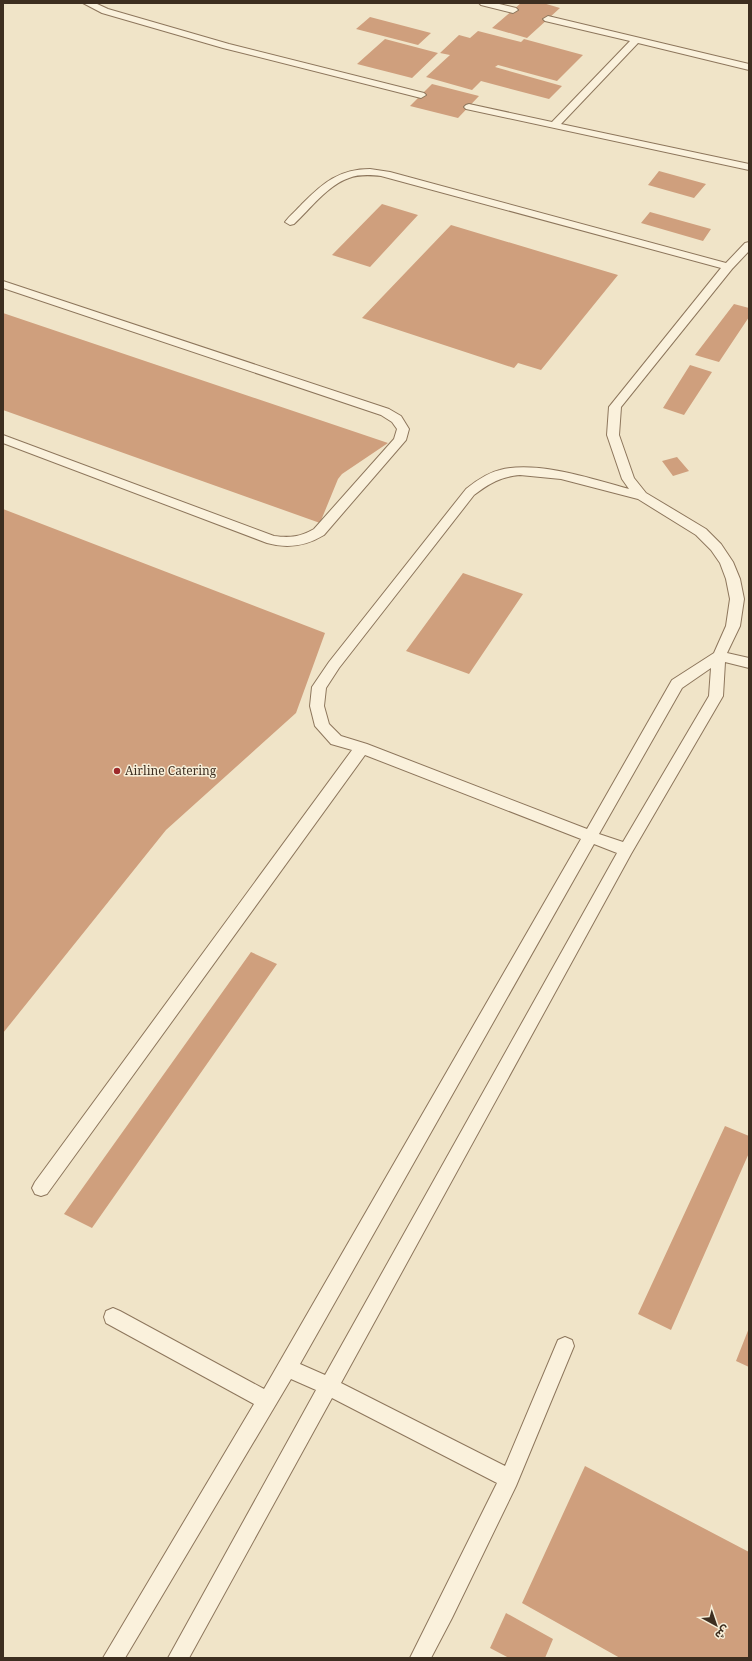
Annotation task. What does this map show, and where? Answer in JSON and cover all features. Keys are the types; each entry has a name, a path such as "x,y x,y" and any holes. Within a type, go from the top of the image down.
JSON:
{"lane":[{"path":"88,3 105,11 226,46 421,95"},
{"path":"484,3 513,10"},
{"path":"548,19 749,67"},
{"path":"555,124 636,40"},
{"path":"469,107 555,124 749,167"},
{"path":"290,222 333,182 344,176 358,173 386,174 728,267"},
{"path":"642,496 628,479 613,435 615,407 728,267 749,246"},
{"path":"3,284 385,412 397,419 403,429 400,440 319,532 305,541 291,543 272,540 3,440"},
{"path":"178,1658 330,1387 626,850 716,696 719,656 734,626 737,599 733,579 726,562 716,547 701,532 642,496 561,475 520,470 502,473 485,480 470,492 334,665 319,687 317,706 322,726 336,740 362,748 626,850"},
{"path":"113,1658 287,1368 677,684 719,656 749,662"},
{"path":"42,1188 362,748"},
{"path":"113,1317 267,1400"},
{"path":"420,1658 445,1611 509,1479 565,1346"},
{"path":"287,1368 330,1387 509,1479"}],"building":[{"path":"521,3 543,3 560,8 527,38 492,28"},
{"path":"370,17 431,33 418,45 356,29"},
{"path":"478,31 521,42 524,39 583,55 557,81 498,65 495,67 562,86 549,99 481,81 472,90 426,77 450,55 440,53 459,35 470,38"},
{"path":"385,39 438,53 412,78 357,64"},
{"path":"432,84 479,96 458,118 410,106"},
{"path":"659,171 706,184 694,198 648,185"},
{"path":"382,204 418,215 370,267 332,255"},
{"path":"650,212 711,229 703,241 641,223"},
{"path":"451,225 618,275 541,370 518,363 514,368 362,318"},
{"path":"734,304 749,308 749,317 719,362 695,355"},
{"path":"3,313 388,443 342,474 338,479 320,523 3,410"},
{"path":"690,365 712,372 684,415 663,408"},
{"path":"677,457 689,471 673,476 662,461"},
{"name":"Airline Catering","path":"3,509 325,633 296,713 166,830 3,1033"},
{"path":"463,573 523,594 469,674 406,651"},
{"path":"251,952 277,964 92,1228 64,1214"},
{"path":"725,1126 749,1136 749,1153 671,1330 638,1314"},
{"path":"749,1328 749,1367 736,1361"},
{"path":"585,1466 749,1552 749,1658 620,1658 522,1603"},
{"path":"506,1613 553,1639 545,1658 509,1658 490,1648"}],"place":[{"name":"Airline Catering","path":"117,771"}]}
